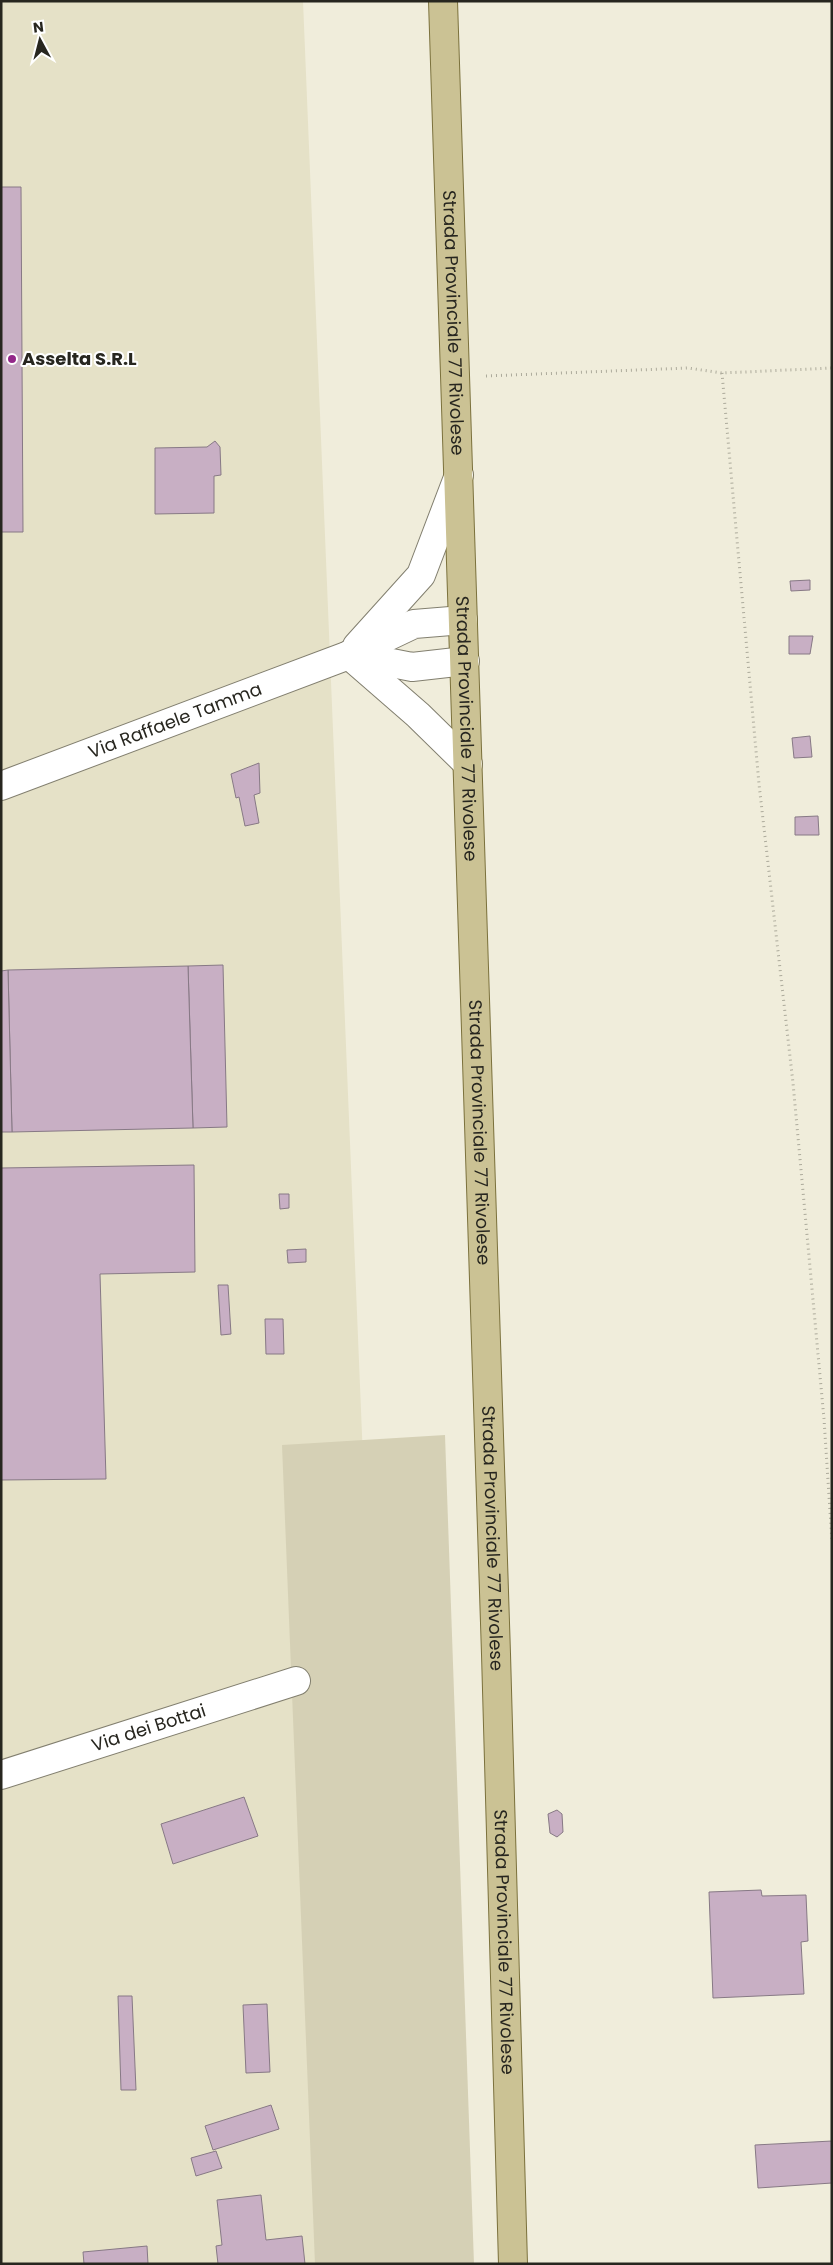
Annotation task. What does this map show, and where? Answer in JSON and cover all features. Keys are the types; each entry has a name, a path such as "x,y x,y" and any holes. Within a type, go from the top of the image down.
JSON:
{"main road":[{"name":"Strada Provinciale 77 Rivolese","path":"443,1 497,1664 513,2264"}],"street":[{"path":"350,655 421,575 459,475"},
{"name":"Via Raffaele Tamma","path":"1,786 350,655 414,624 463,620"},
{"path":"350,655 412,667 465,661"},
{"path":"350,655 418,715 468,764"},
{"name":"Via dei Bottai","path":"1,1775 296,1681"}],"path":[{"path":"455,373 491,377 688,368 722,373 832,368"},
{"path":"722,373 758,784 793,1083 824,1419 832,1542"}],"shaded area":[{"path":"1,1 303,1 388,2066 382,2264 1,2264"},
{"path":"445,1435 474,2264 315,2264 282,1445"}],"building":[{"name":"Asselta S.R.L","path":"1,187 21,187 23,532 1,532"},
{"path":"215,441 220,447 221,475 214,476 214,513 155,514 155,448 207,447"},
{"path":"810,580 810,590 791,591 790,581"},
{"path":"789,636 813,636 810,654 789,654"},
{"path":"810,736 812,757 794,758 792,738"},
{"path":"259,763 260,793 254,795 259,823 245,826 239,797 236,798 231,774"},
{"path":"818,816 819,835 795,835 795,817"},
{"path":"223,965 227,1127 193,1128 188,966"},
{"path":"188,966 193,1128 12,1132 8,970"},
{"path":"8,970 12,1132 1,1132 1,971"},
{"path":"194,1165 195,1272 100,1274 106,1479 1,1480 1,1168"},
{"path":"279,1194 289,1194 289,1208 280,1209"},
{"path":"306,1249 306,1262 288,1263 287,1250"},
{"path":"218,1285 228,1285 231,1334 221,1335"},
{"path":"265,1319 283,1319 284,1354 266,1354"},
{"path":"244,1797 258,1836 173,1864 161,1824"},
{"path":"557,1810 562,1814 563,1832 557,1837 550,1833 548,1814"},
{"path":"761,1890 762,1896 806,1895 808,1941 801,1942 804,1994 713,1998 709,1892"},
{"path":"118,1996 132,1996 136,2090 121,2090"},
{"path":"267,2004 270,2072 246,2073 243,2005"},
{"path":"271,2105 279,2129 213,2150 205,2126"},
{"path":"832,2141 832,2183 758,2188 755,2145"},
{"path":"216,2151 222,2168 196,2176 191,2158"},
{"path":"261,2195 266,2240 302,2236 305,2264 218,2264 216,2246 222,2245 217,2200"},
{"path":"147,2246 148,2264 84,2264 83,2252"}],"place":[{"name":"Asselta S.R.L","path":"12,359"}]}
